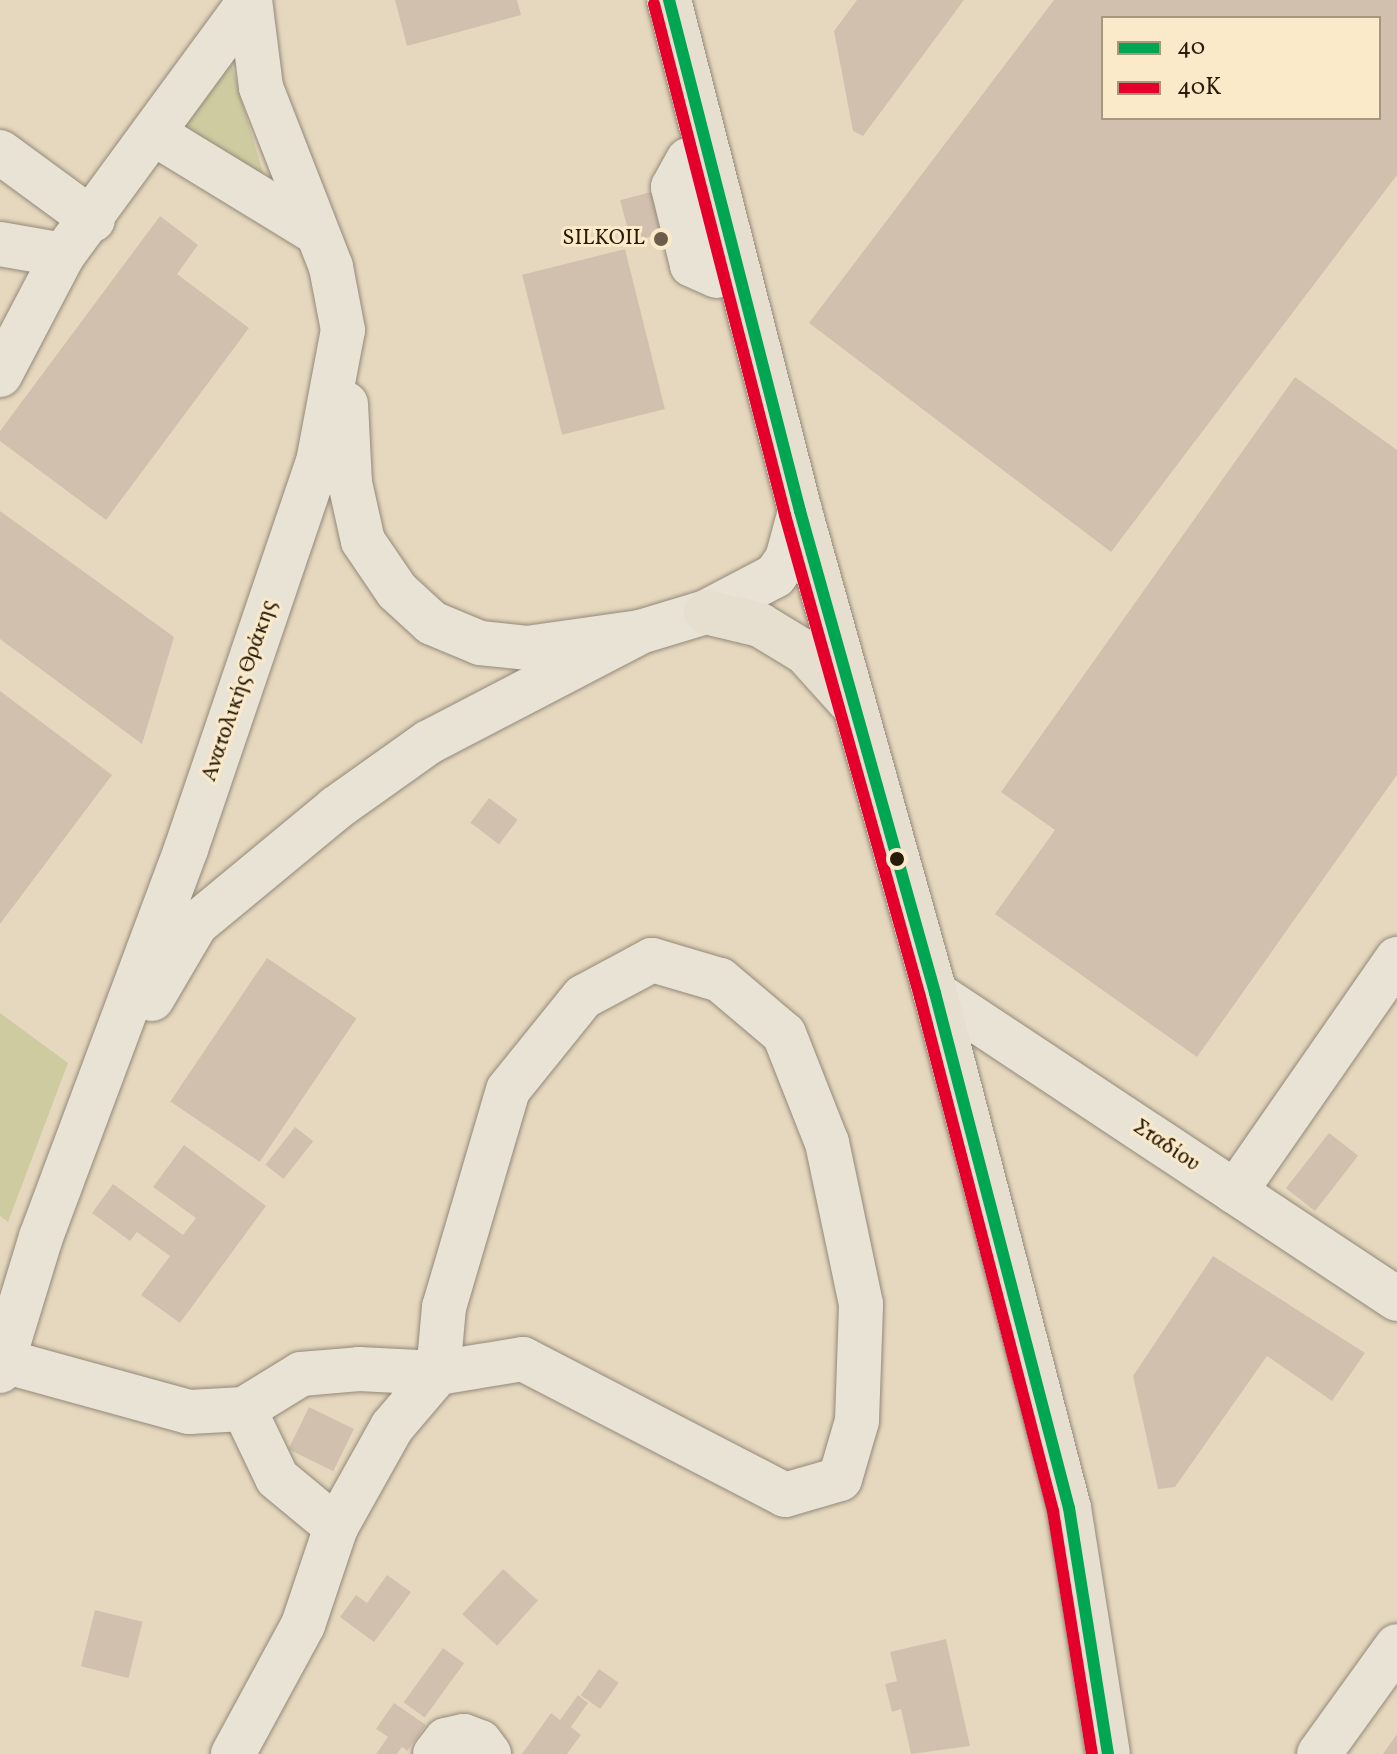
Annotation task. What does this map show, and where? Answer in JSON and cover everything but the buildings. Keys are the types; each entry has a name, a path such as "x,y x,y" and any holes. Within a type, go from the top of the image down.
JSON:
{"main road":[{"path":"669,0 800,511 935,993 1069,1508 1108,1754"},
{"path":"706,612 760,625 806,653 853,704"}],"street":[{"path":"0,375 63,255 93,220 250,0"},
{"name":"Ανατολικής Θράκης","path":"1,1364 41,1237 186,849 318,462 343,330 331,267 261,87 250,0"},
{"path":"153,133 315,232"},
{"path":"0,152 93,220"},
{"path":"688,160 673,187 692,265 717,276"},
{"path":"0,244 63,255"},
{"path":"343,330 350,483 363,541 397,591 432,623 480,643 527,648 640,632 706,612 775,576 787,559 800,511"},
{"path":"41,1237 143,1013 196,924 336,808 429,742 640,632"},
{"path":"1235,1192 1397,959"},
{"path":"1,1364 189,1412 244,1409 301,1374 359,1369 438,1373 523,1359 785,1495 840,1479 857,1421 861,1304 827,1143 784,1034 720,980 652,960 583,997 508,1090 444,1307 438,1373 392,1427 336,1527 303,1625 233,1754"},
{"name":"Σταδίου","path":"935,993 1397,1299"},
{"path":"244,1409 277,1478 336,1527"},
{"path":"1319,1754 1397,1646"},
{"path":"435,1754 446,1740 464,1736 480,1742 489,1754"}],"shaded area":[{"path":"228,53 266,183 184,126"},
{"path":"0,1013 68,1063 8,1222 0,1216"}],"transit line":[{"name":"40","path":"669,0 800,511 935,993 1069,1508 1108,1754"},
{"name":"40Κ","path":"654,4 785,515 920,997 1053,1511 1092,1754"}],"place":[{"name":"SILKOIL","path":"661,239"}]}
